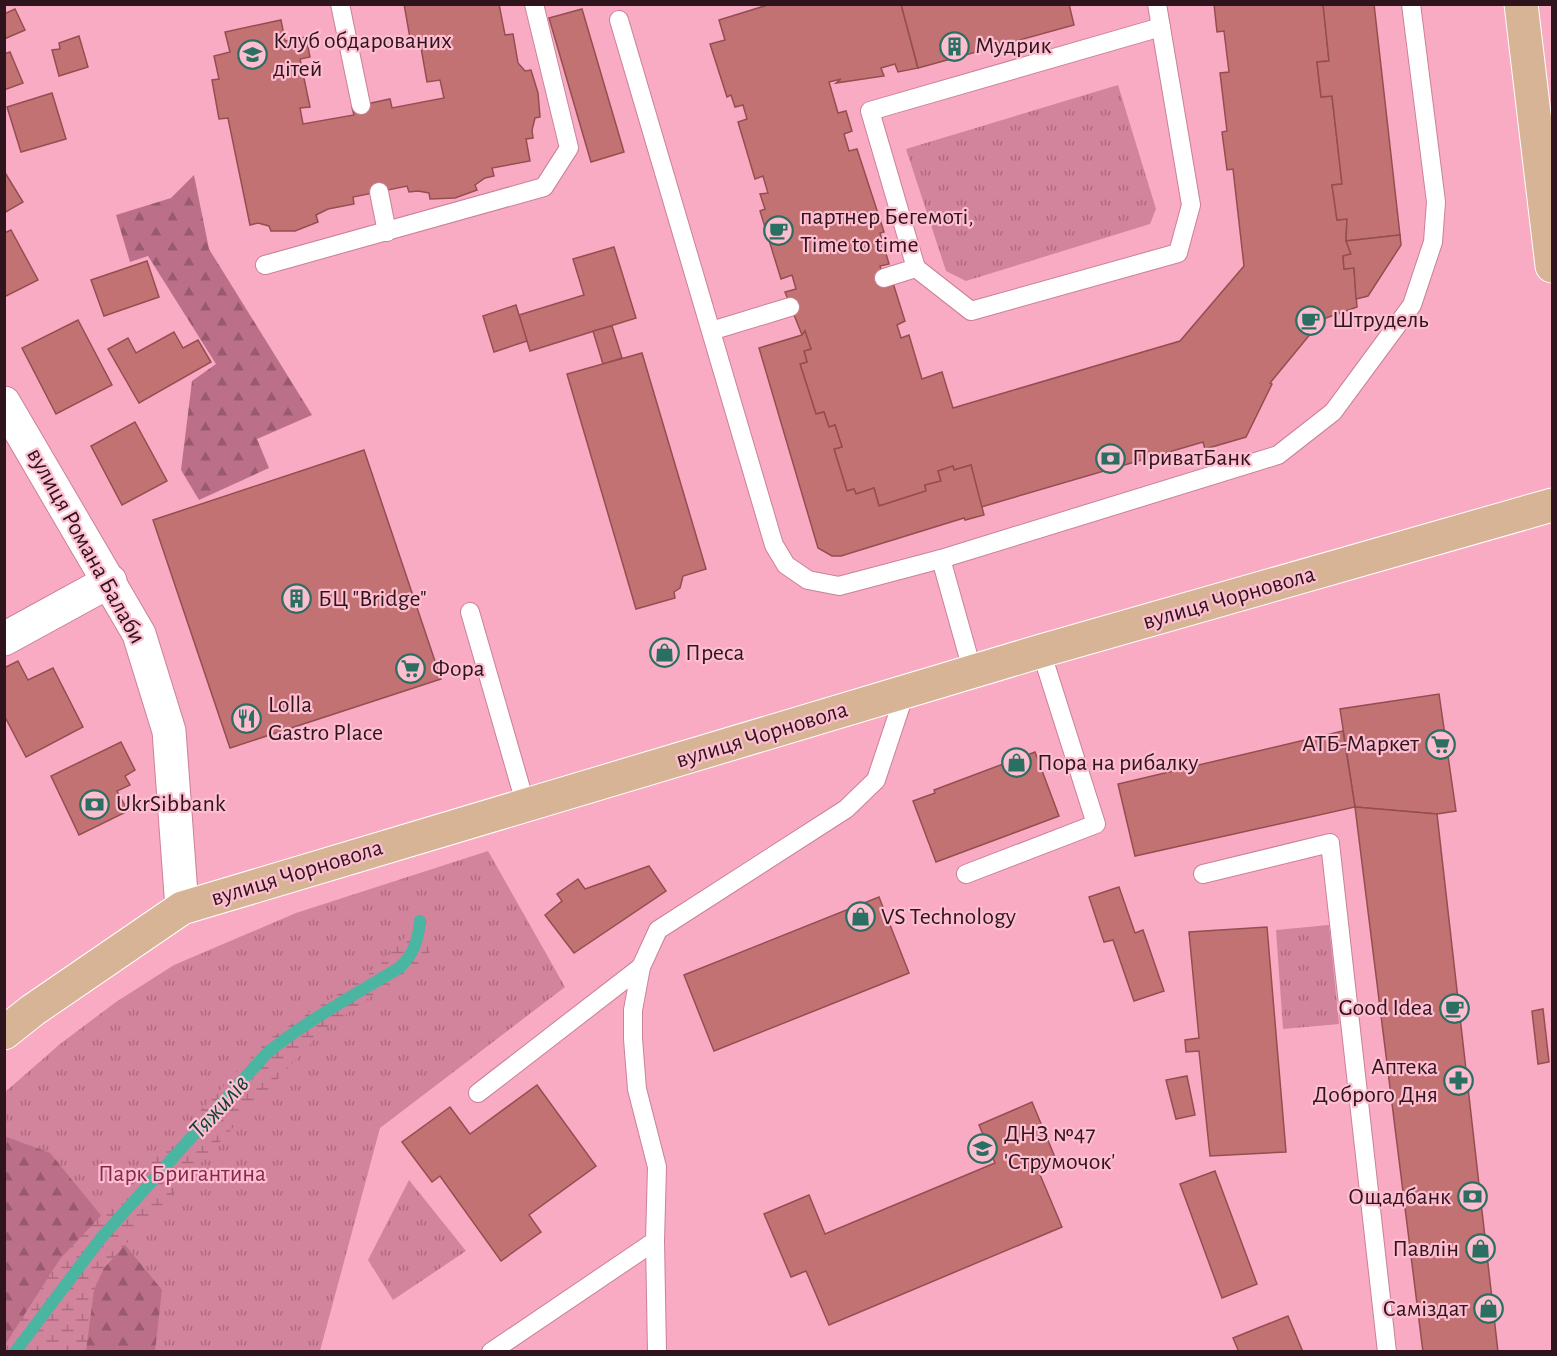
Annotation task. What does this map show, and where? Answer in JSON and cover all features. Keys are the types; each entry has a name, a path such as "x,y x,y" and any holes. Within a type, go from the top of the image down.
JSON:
{"main road":[{"path":"1521,4 1552,266"},
{"name":"вулиця Чорновола","path":"4,1033 33,1010 182,908 1041,651 1552,505"}],"street":[{"name":"вулиця Романа Балаби","path":"4,402 139,634 169,731 182,908"},
{"path":"4,639 110,581"}],"lane":[{"path":"340,4 361,105"},
{"path":"265,265 544,187 569,148 534,4"},
{"path":"1157,4 1161,27 1191,205 1178,253 971,311 916,268 870,111 1161,27"},
{"path":"619,20 774,545 786,566 808,580 839,586 941,559 1278,455 1333,412 1412,305 1433,242 1436,202 1411,4"},
{"path":"379,192 387,232"},
{"path":"884,278 916,268"},
{"path":"711,331 790,307"},
{"path":"941,559 973,673"},
{"path":"470,612 526,806"},
{"path":"966,874 1096,824 1041,651"},
{"path":"657,1352 655,1241 657,1167 637,1089 633,1039 633,1010 641,967 658,930 846,809 876,780 905,693"},
{"path":"1203,874 1330,843 1386,1352"},
{"path":"478,1093 641,967"},
{"path":"491,1352 655,1241"}],"green space":[{"path":"1118,85 1156,209 1150,224 966,281 946,271 906,149"},
{"path":"194,175 209,249 312,415 257,439 269,468 199,500 181,470 192,381 216,364 148,256 130,262 116,215 171,198"},
{"name":"Парк Бригантина","path":"488,851 565,987 380,1128 320,1351 5,1351 4,1093 60,1044 116,1002 174,965 296,913"},
{"path":"420,921 429,940 430,952 422,961 323,1030 104,1268 94,1290 86,1351 5,1351 5,1345 60,1259 254,1054 272,1037 376,969"},
{"path":"1329,925 1339,1024 1283,1029 1276,930"},
{"path":"4,1136 50,1153 162,1290 155,1351 5,1351"},
{"path":"409,1180 466,1251 393,1300 368,1260"}],"building":[{"path":"404,4 499,4 505,35 513,34 518,63 525,71 531,70 538,93 540,117 535,118 533,138 526,139 530,161 492,168 494,176 485,178 475,185 477,190 455,198 430,199 429,193 409,192 407,186 353,197 354,204 328,209 316,215 318,222 295,231 271,231 269,226 258,223 250,225 228,118 219,119 212,80 219,79 214,56 230,52 225,32 281,20 285,41 306,37 310,57 300,59 310,107 300,108 303,124 354,115 352,107 390,99 392,108 444,98 440,80 427,82 419,36 410,38"},
{"path":"771,4 901,4 918,68 898,72 895,64 881,68 884,76 829,82 838,113 846,111 852,131 844,134 849,151 857,149 884,232 880,233 889,264 880,266 886,285 893,283 905,321 897,325 901,338 909,335 922,379 942,372 953,408 1180,341 1244,266 1233,169 1227,170 1222,132 1227,131 1220,73 1229,72 1224,31 1217,32 1214,4 1323,4 1329,61 1317,62 1321,97 1332,96 1342,184 1332,185 1337,220 1347,219 1346,241 1351,254 1343,256 1344,269 1354,268 1357,307 1326,318 1309,328 1312,332 1270,383 1272,384 1246,437 1205,449 1203,442 981,507 971,465 954,470 953,466 938,471 941,481 925,485 926,491 879,506 874,488 856,494 854,489 847,491 834,449 842,447 835,425 829,427 824,412 816,414 800,364 807,362 804,351 811,349 805,331 802,335 785,292 796,289 792,275 781,279 760,211 765,209 760,194 768,193 763,176 755,179 738,122 747,119 743,105 735,107 731,95 727,97 710,44 725,40 719,20"},
{"name":"Мудрик","path":"901,4 1069,4 1074,25 918,68"},
{"path":"1323,4 1374,4 1400,235 1346,241 1347,219 1337,220 1332,185 1342,184 1332,96 1321,97 1317,62 1329,61"},
{"path":"15,9 25,30 4,39 4,14"},
{"path":"582,9 624,152 591,162 549,18"},
{"path":"79,36 88,67 59,76 52,50 60,49 59,43"},
{"path":"10,52 23,83 4,90 4,54"},
{"path":"52,93 66,139 21,152 7,107"},
{"path":"4,171 23,202 4,213"},
{"path":"11,230 38,280 4,297 4,233"},
{"path":"1400,235 1401,245 1368,296 1356,299 1354,268 1344,269 1343,256 1351,254 1346,241"},
{"path":"614,247 636,318 530,351 519,315 584,295 573,259"},
{"path":"147,261 159,297 104,316 91,280"},
{"path":"516,305 527,341 494,352 483,316"},
{"path":"78,320 112,385 56,414 22,348"},
{"path":"612,326 622,358 603,364 593,331"},
{"path":"805,331 811,349 804,351 807,362 800,364 816,414 824,412 829,427 835,425 842,447 834,449 847,491 854,489 856,494 874,488 879,506 926,491 925,485 941,481 938,471 953,466 954,470 971,465 984,515 965,520 964,518 841,556 832,556 818,548 759,348 802,335"},
{"path":"174,332 183,348 198,340 211,362 139,403 108,349 128,338 136,353"},
{"path":"642,353 706,569 683,576 680,588 674,592 675,598 636,609 567,374"},
{"path":"135,422 167,481 122,505 91,446"},
{"name":"БЦ \"Bridge\"","path":"364,450 441,679 230,748 153,520"},
{"name":"Преса","path":"668,643 673,658 660,662 655,647"},
{"path":"18,661 28,680 53,668 83,727 26,757 4,715 4,668"},
{"path":"1439,694 1456,811 1437,814 1355,807 1340,709"},
{"path":"1343,731 1355,807 1135,856 1118,784"},
{"path":"121,742 135,770 125,776 130,785 117,791 128,811 79,835 51,776"},
{"path":"1035,752 1059,816 936,862 913,801 935,793 934,790"},
{"path":"1355,807 1437,814 1498,1352 1423,1352"},
{"path":"649,866 666,891 574,953 545,915 562,901 557,894 578,879 585,889"},
{"path":"1119,887 1135,933 1143,930 1164,991 1134,1001 1113,940 1104,942 1089,897"},
{"path":"879,897 909,973 714,1051 684,975"},
{"path":"1267,927 1286,1152 1210,1156 1199,1051 1186,1052 1185,1040 1199,1038 1189,932"},
{"path":"1543,1009 1549,1062 1538,1064 1532,1011"},
{"path":"1187,1076 1195,1115 1176,1119 1166,1080"},
{"path":"537,1085 596,1166 529,1215 541,1232 501,1261 440,1176 432,1182 402,1142 450,1107 470,1134"},
{"path":"1032,1102 1057,1162 1038,1170 1062,1227 829,1325 806,1271 791,1277 764,1214 809,1195 825,1234 995,1163 979,1125"},
{"path":"1215,1171 1257,1284 1222,1298 1180,1184"},
{"path":"1288,1316 1303,1352 1239,1352 1233,1338"}],"waterway":[{"name":"Тяжилів","path":"15,1352 101,1238 267,1053 315,1019 399,968 414,947 420,921"}],"place":[{"name":"Мудрик","path":"954,46"},
{"name":"Клуб обдарованих дітей","path":"252,55"},
{"name":"партнер Бегемоті, Time to time","path":"779,231"},
{"name":"Штрудель","path":"1311,320"},
{"name":"ПриватБанк","path":"1111,458"},
{"name":"БЦ \"Bridge\"","path":"297,599"},
{"name":"Преса","path":"664,653"},
{"name":"Фора","path":"411,669"},
{"name":"Lolla Gastro Place","path":"247,719"},
{"name":"АТБ-Маркет","path":"1440,744"},
{"name":"Пора на рибалку","path":"1016,763"},
{"name":"UkrSibbank","path":"95,804"},
{"name":"VS Technology","path":"860,917"},
{"name":"Good Idea","path":"1454,1008"},
{"name":"Аптека Доброго Дня","path":"1459,1081"},
{"name":"ДНЗ №47 'Струмочок'","path":"983,1148"},
{"name":"Ощадбанк","path":"1472,1197"},
{"name":"Павлін","path":"1480,1249"},
{"name":"Саміздат","path":"1489,1309"}]}
